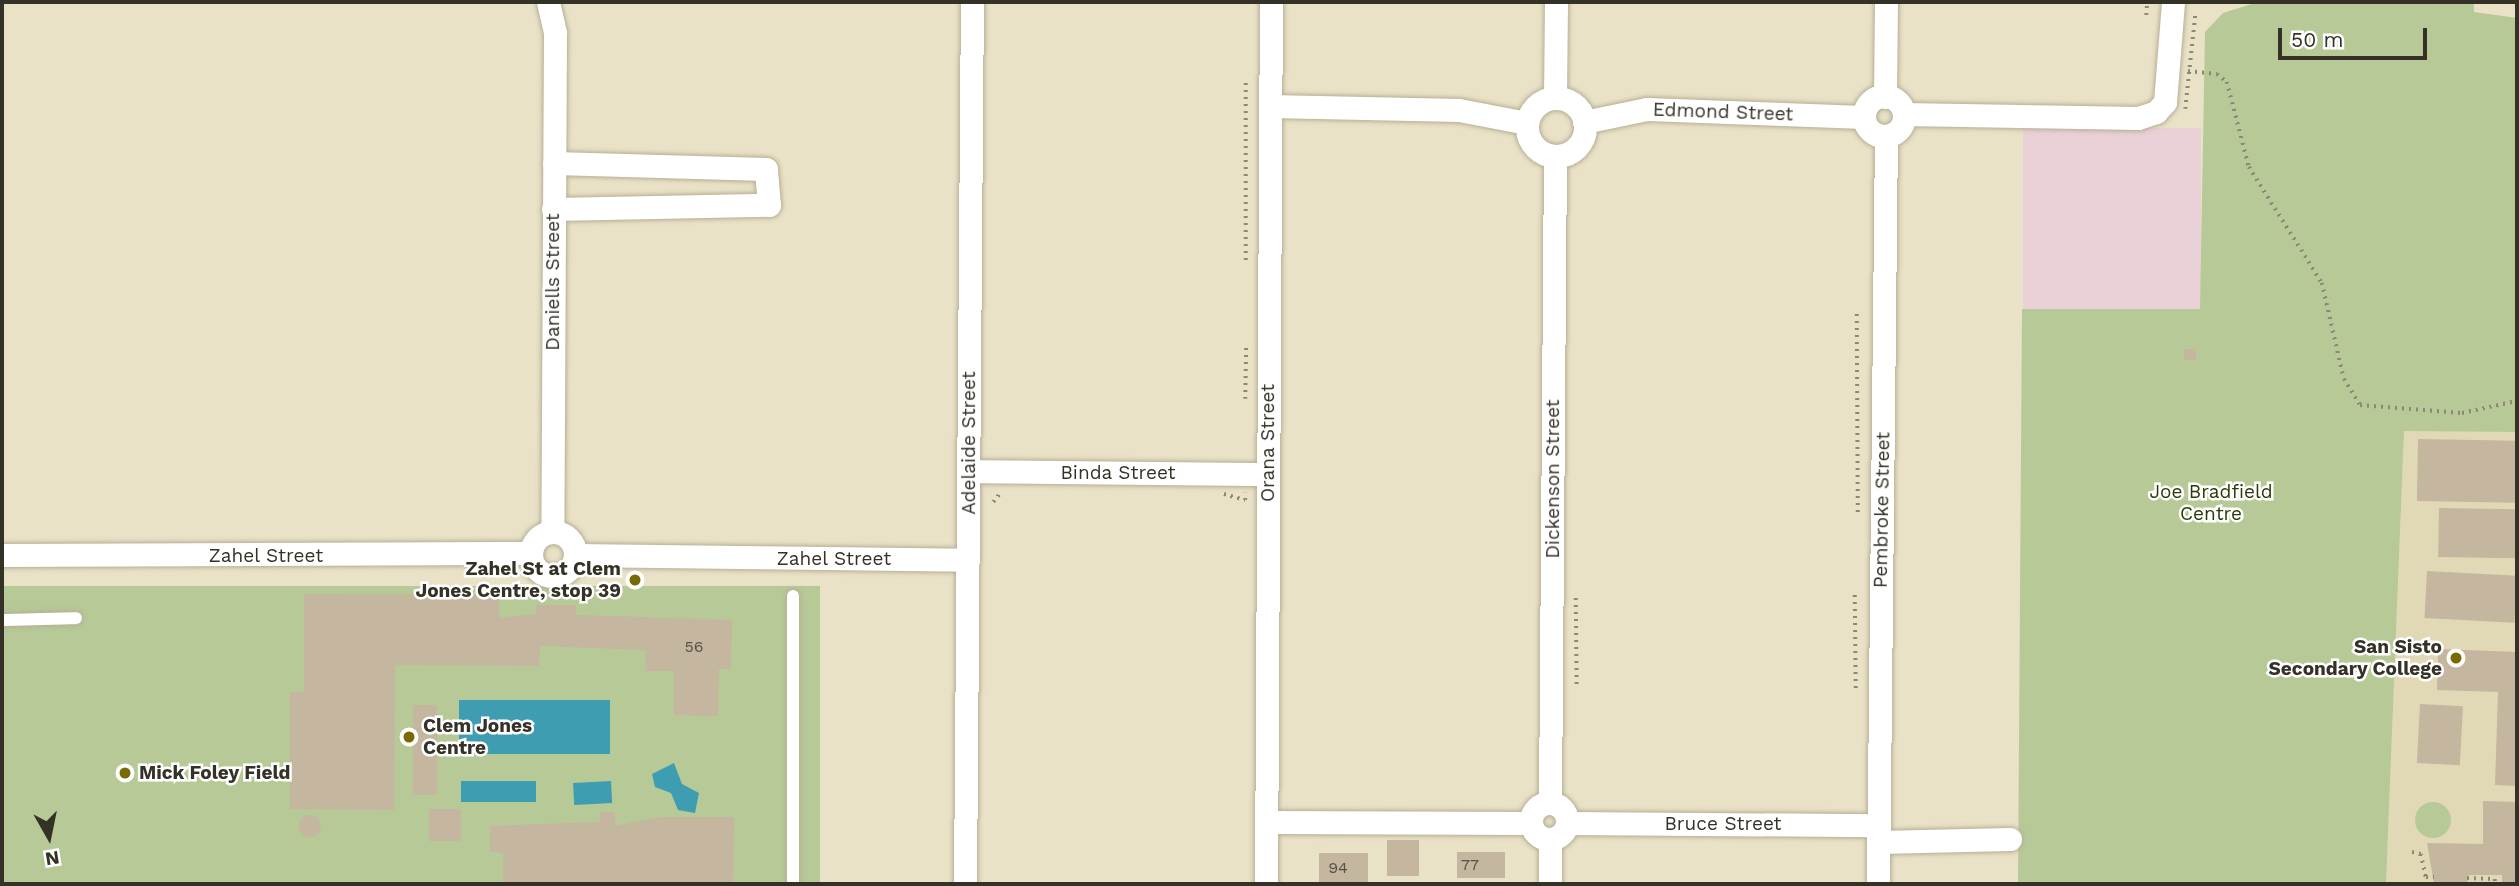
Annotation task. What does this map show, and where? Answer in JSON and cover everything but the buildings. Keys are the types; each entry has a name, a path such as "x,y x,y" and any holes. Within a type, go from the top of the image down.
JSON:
{"street":[{"name":"Daniells Street","path":"548,2 555,33 552,532"},
{"name":"Daniells Street","path":"555,33 564,2"},
{"name":"Adelaide Street","path":"965,884 972,2"},
{"name":"Orana Street","path":"1266,884 1271,2"},
{"path":"1555,98 1556,2"},
{"path":"1886,2 1885,97 1904,114 2138,118 2156,111 2165,102 2170,72 2173,2"},
{"path":"1885,97 1868,104 1864,117 1868,129 1886,136 1901,126 1904,114"},
{"path":"1555,98 1571,102 1584,122 1580,143 1555,156 1532,145 1527,123 1534,107 1555,98"},
{"path":"1270,106 1459,110 1527,123"},
{"name":"Edmond Street","path":"1584,122 1647,109 1864,117"},
{"name":"Pembroke Street","path":"1878,884 1886,136"},
{"name":"Dickenson Street","path":"1550,803 1555,156"},
{"path":"553,209 769,205 766,169 554,163"},
{"name":"Binda Street","path":"969,471 1268,474"},
{"path":"552,532 572,544 575,555 556,576 537,570 530,553 534,542 552,532"},
{"name":"Zahel Street","path":"2,555 530,553"},
{"name":"Zahel Street","path":"575,555 968,560"},
{"path":"1550,840 1535,834 1530,823 1537,807 1550,803 1564,811 1567,823 1550,840 1550,884"},
{"path":"1266,822 1530,823"},
{"name":"Bruce Street","path":"1567,823 2010,839"}],"lane":[{"path":"793,596 793,884"},
{"path":"2,620 76,618"}],"path":[{"path":"2146,15 2147,2"},
{"path":"2170,72 2204,71 2227,82 2249,167 2322,283 2344,379 2360,405 2462,413 2517,401"},
{"path":"1246,83 1246,264"},
{"path":"1857,314 1858,513"},
{"path":"1245,399 1246,335"},
{"path":"1855,595 1856,689"},
{"path":"1576,598 1577,687"},
{"path":"2412,852 2421,854 2426,877 2434,877"},
{"path":"2468,878 2495,879 2495,884"}],"shaded area":[{"path":"2023,128 2201,128 2201,309 2023,309"},
{"name":"San Sisto Secondary College","path":"2404,430 2517,432 2517,884 2386,884"}],"green space":[{"name":"Joe Bradfield Centre","path":"2258,2 2474,2 2474,12 2517,18 2517,432 2404,431 2386,884 2018,884 2022,309 2200,309 2205,32 2223,13"},
{"name":"Clem Jones Centre","path":"2,586 820,586 820,884 2,884"},
{"path":"2433,802 2446,807 2451,820 2446,833 2433,838 2420,833 2415,820 2420,807"}],"water":[{"path":"459,700 610,700 610,754 459,754"},
{"path":"674,763 682,784 699,793 695,813 678,810 671,793 655,787 652,774"},
{"path":"461,781 536,781 536,802 461,802"},
{"path":"611,781 612,803 574,805 573,783"}],"place":[{"name":"Zahel St at Clem Jones Centre, stop 39","path":"635,580"},
{"name":"San Sisto Secondary College","path":"2456,658"},
{"name":"Clem Jones Centre","path":"409,737"},
{"name":"Mick Foley Field","path":"125,773"}]}
